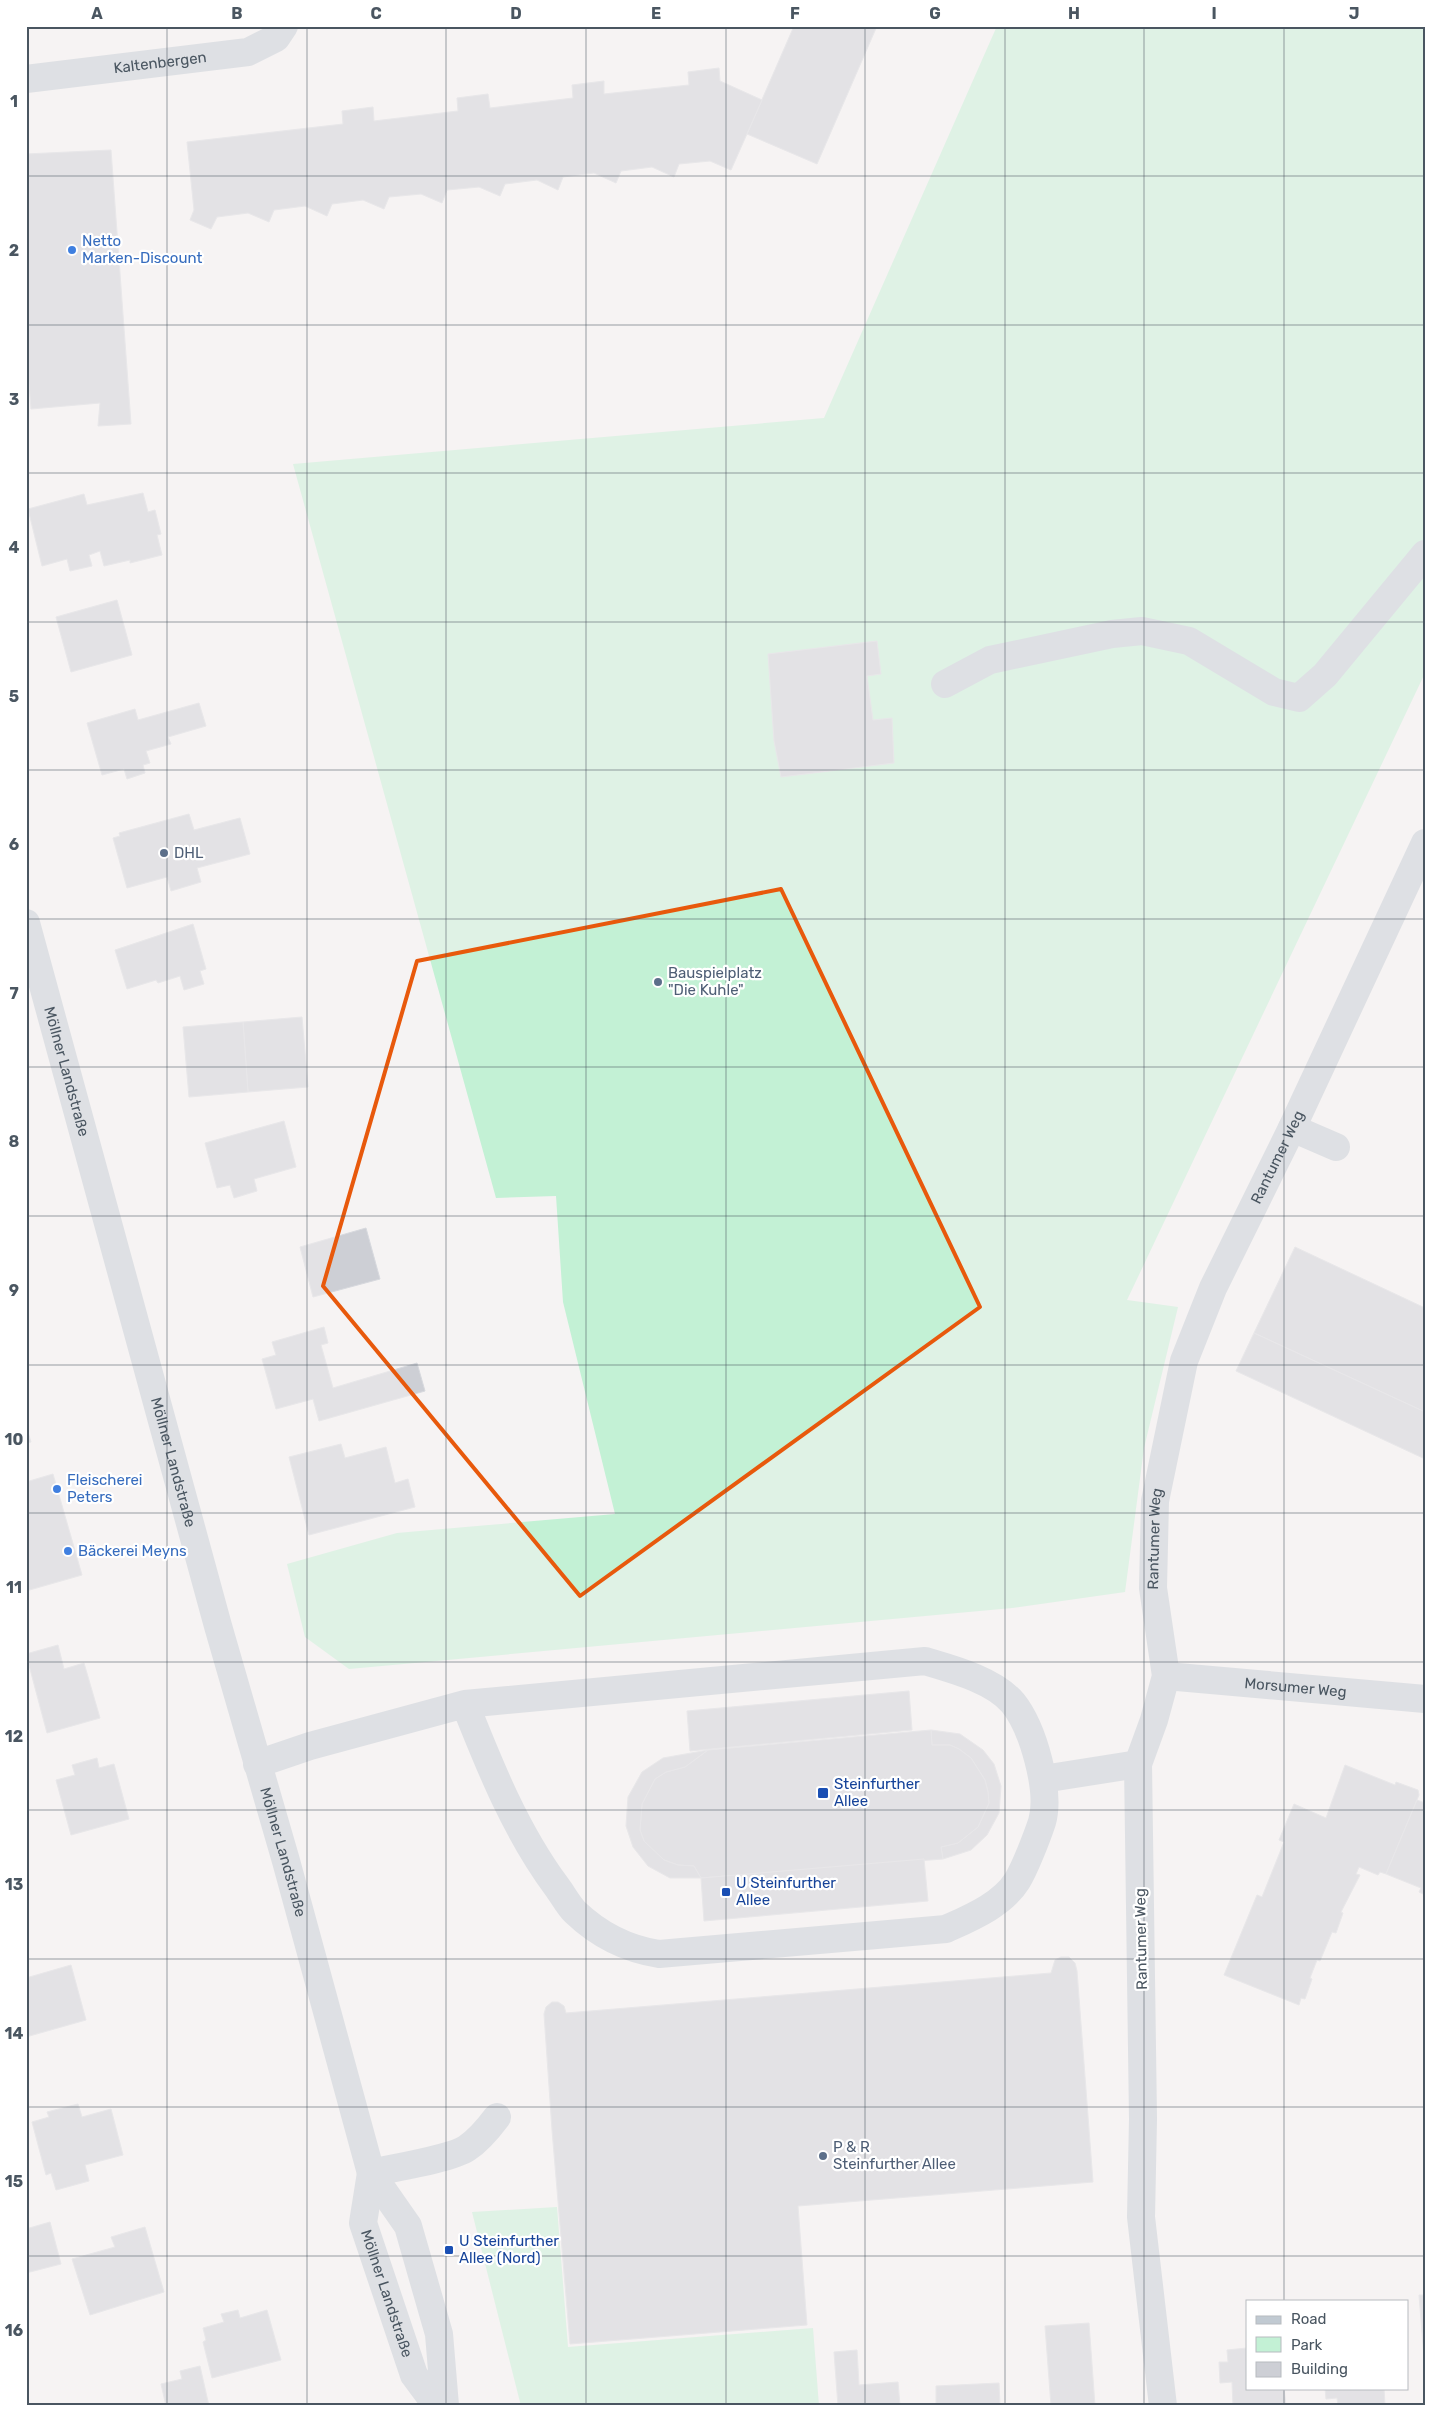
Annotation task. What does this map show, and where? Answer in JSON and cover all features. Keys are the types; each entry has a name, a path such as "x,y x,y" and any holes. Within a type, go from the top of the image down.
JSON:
{"street":[{"name":"Kaltenbergen","path":"26,79 248,52 276,38 284,26"},
{"path":"945,684 990,660 1112,634 1142,631 1189,641 1274,692 1298,698 1325,675 1425,554"},
{"name":"Rantumer Weg","path":"1163,2406 1141,2217 1143,2119 1138,1764 1154,1720 1166,1676 1153,1588 1155,1501 1184,1361 1213,1288 1292,1128 1425,843"},
{"name":"Möllner Landstraße","path":"26,923 371,2173 408,2226 439,2334 445,2406"},
{"path":"1292,1128 1336,1147"},
{"path":"257,1764 310,1746 464,1704 925,1661 982,1680 1012,1703 1032,1739 1043,1779 1042,1820 1016,1882 986,1911 946,1929 659,1954 636,1950 612,1940 575,1911 548,1874 522,1832 494,1775 464,1704"},
{"name":"Morsumer Weg","path":"1166,1676 1425,1699"},
{"path":"1043,1779 1138,1764"},
{"path":"371,2173 465,2150 484,2133 496,2117"},
{"name":"Möllner Landstraße","path":"371,2173 363,2223 414,2375 437,2406"}],"highlighted area":[{"path":"781,889 980,1307 580,1596 323,1286 417,961"}],"green space":[{"path":"997,26 1425,26 1425,673 1127,1300 1178,1307 1144,1448 1125,1592 1012,1608 349,1669 305,1637 287,1564 397,1533 615,1514 563,1302 556,1196 496,1198 293,464 824,418"},
{"path":"557,2207 568,2347 813,2328 819,2406 521,2406 472,2212"}],"building":[{"path":"794,26 877,26 817,164 747,134"},
{"path":"719,68 720,81 762,100 731,170 710,161 679,164 674,177 652,167 621,171 616,183 594,173 563,177 558,190 537,180 505,184 500,196 479,187 447,190 442,203 421,194 389,197 384,209 363,200 332,204 327,216 305,206 274,210 269,222 248,213 217,217 211,229 190,220 194,210 187,142 343,124 342,111 373,107 374,121 458,111 457,98 488,94 490,108 573,98 572,85 604,81 604,94 689,85 688,72"},
{"name":"Netto Marken-Discount","path":"111,150 131,424 98,426 100,403 31,409 26,346 26,154"},
{"path":"143,493 148,512 155,510 161,534 157,535 162,555 130,563 130,560 104,566 100,551 89,555 92,566 70,571 67,559 42,566 28,509 84,494 87,505"},
{"path":"117,600 132,655 71,672 56,617"},
{"path":"877,641 881,674 867,676 873,720 892,718 894,763 781,777 774,741 768,654"},
{"path":"199,703 206,726 168,737 171,744 146,751 150,763 143,765 145,773 127,779 124,769 102,775 87,723 135,709 138,720"},
{"path":"189,814 194,830 240,818 250,854 197,868 201,882 171,891 167,877 127,888 113,838 120,836 119,833"},
{"path":"193,924 206,969 200,971 204,984 184,990 180,976 158,983 156,980 127,989 115,950"},
{"path":"302,1017 308,1087 248,1092 243,1022"},
{"path":"243,1022 248,1092 189,1097 183,1027"},
{"path":"284,1121 296,1167 254,1179 257,1191 234,1198 230,1185 217,1188 205,1143"},
{"path":"366,1228 380,1279 313,1297 300,1247"},
{"path":"1295,1247 1425,1308 1425,1412 1254,1333"},
{"path":"324,1327 328,1343 321,1345 333,1388 417,1363 425,1391 319,1421 313,1399 276,1409 262,1359 276,1355 272,1342"},
{"path":"1254,1333 1425,1412 1425,1459 1236,1371"},
{"path":"26,1426 31,1442 26,1443"},
{"path":"341,1444 345,1458 386,1447 395,1483 408,1479 415,1507 309,1535 289,1457"},
{"path":"53,1474 82,1575 26,1591 26,1482"},
{"path":"58,1645 64,1669 84,1663 100,1718 47,1733 26,1654"},
{"path":"909,1691 912,1730 690,1751 687,1711"},
{"path":"931,1730 960,1734 983,1750 994,1764 1001,1786 999,1813 987,1835 971,1850 943,1859 941,1847 958,1843 978,1827 989,1803 988,1792 985,1780 971,1758 950,1745 932,1745"},
{"path":"931,1730 932,1745 950,1745 971,1758 985,1780 988,1792 989,1803 978,1827 958,1843 941,1847 943,1859 701,1878 694,1866 678,1865 664,1860 653,1852 644,1841 640,1830 642,1804 655,1779 666,1772 685,1767 708,1750"},
{"path":"708,1750 685,1767 666,1772 655,1779 642,1804 640,1830 644,1841 664,1860 678,1865 694,1866 701,1878 670,1878 648,1866 633,1847 626,1826 628,1797 642,1772 663,1758"},
{"path":"97,1758 99,1768 114,1764 129,1819 71,1835 56,1780 75,1775 72,1765"},
{"path":"1345,1765 1395,1785 1396,1782 1418,1790 1419,1795 1386,1874 1380,1872 1378,1875 1359,1867 1356,1874 1360,1875 1341,1912 1343,1913 1336,1933 1332,1932 1320,1961 1317,1960 1305,1999 1301,1998 1299,2005 1224,1975 1257,1895 1262,1897 1284,1842 1279,1840 1294,1804 1326,1818"},
{"path":"1417,1800 1425,1803 1425,1895 1419,1892 1421,1888 1386,1874"},
{"path":"924,1859 928,1901 704,1921 701,1878"},
{"name":"P & R Steinfurther Allee","path":"1061,1957 1069,1957 1075,1963 1077,1971 1093,2182 798,2206 807,2325 570,2344 544,2014 546,2007 552,2002 558,2002 564,2006 566,2013 1051,1973 1055,1960"},
{"path":"71,1965 86,2020 26,2037 26,1978"},
{"path":"78,2104 82,2117 111,2109 123,2155 85,2165 89,2181 56,2190 51,2173 46,2175 32,2122 49,2117 47,2112"},
{"path":"50,2222 61,2264 26,2273 26,2229"},
{"path":"145,2227 164,2292 90,2315 72,2259 115,2247 111,2237"},
{"path":"1419,2295 1425,2295 1425,2370"},
{"path":"238,2310 240,2318 267,2310 281,2360 212,2378 203,2342 206,2340 203,2328 224,2322 221,2314"},
{"path":"1089,2323 1095,2406 1051,2406 1045,2326"},
{"path":"1246,2348 1246,2390 1284,2390 1286,2406 1233,2406 1232,2382 1220,2383 1219,2362 1228,2362 1227,2350"},
{"path":"857,2350 859,2385 898,2382 900,2406 838,2406 834,2352"},
{"path":"200,2366 209,2406 166,2406 161,2384 182,2379 180,2371"},
{"path":"999,2383 1000,2406 936,2406 936,2386"},
{"path":"1325,2390 1384,2390 1385,2406 1338,2406 1337,2398 1326,2399"}],"place":[{"name":"Netto Marken-Discount","path":"72,250"},
{"name":"DHL","path":"164,853"},
{"name":"Bauspielplatz \"Die Kuhle\"","path":"658,982"},
{"name":"Fleischerei Peters","path":"57,1489"},
{"name":"Bäckerei Meyns","path":"68,1551"},
{"name":"Steinfurther Allee","path":"823,1793"},
{"name":"U Steinfurther Allee","path":"726,1892"},
{"name":"P & R Steinfurther Allee","path":"823,2156"},
{"name":"U Steinfurther Allee (Nord)","path":"449,2250"}]}
